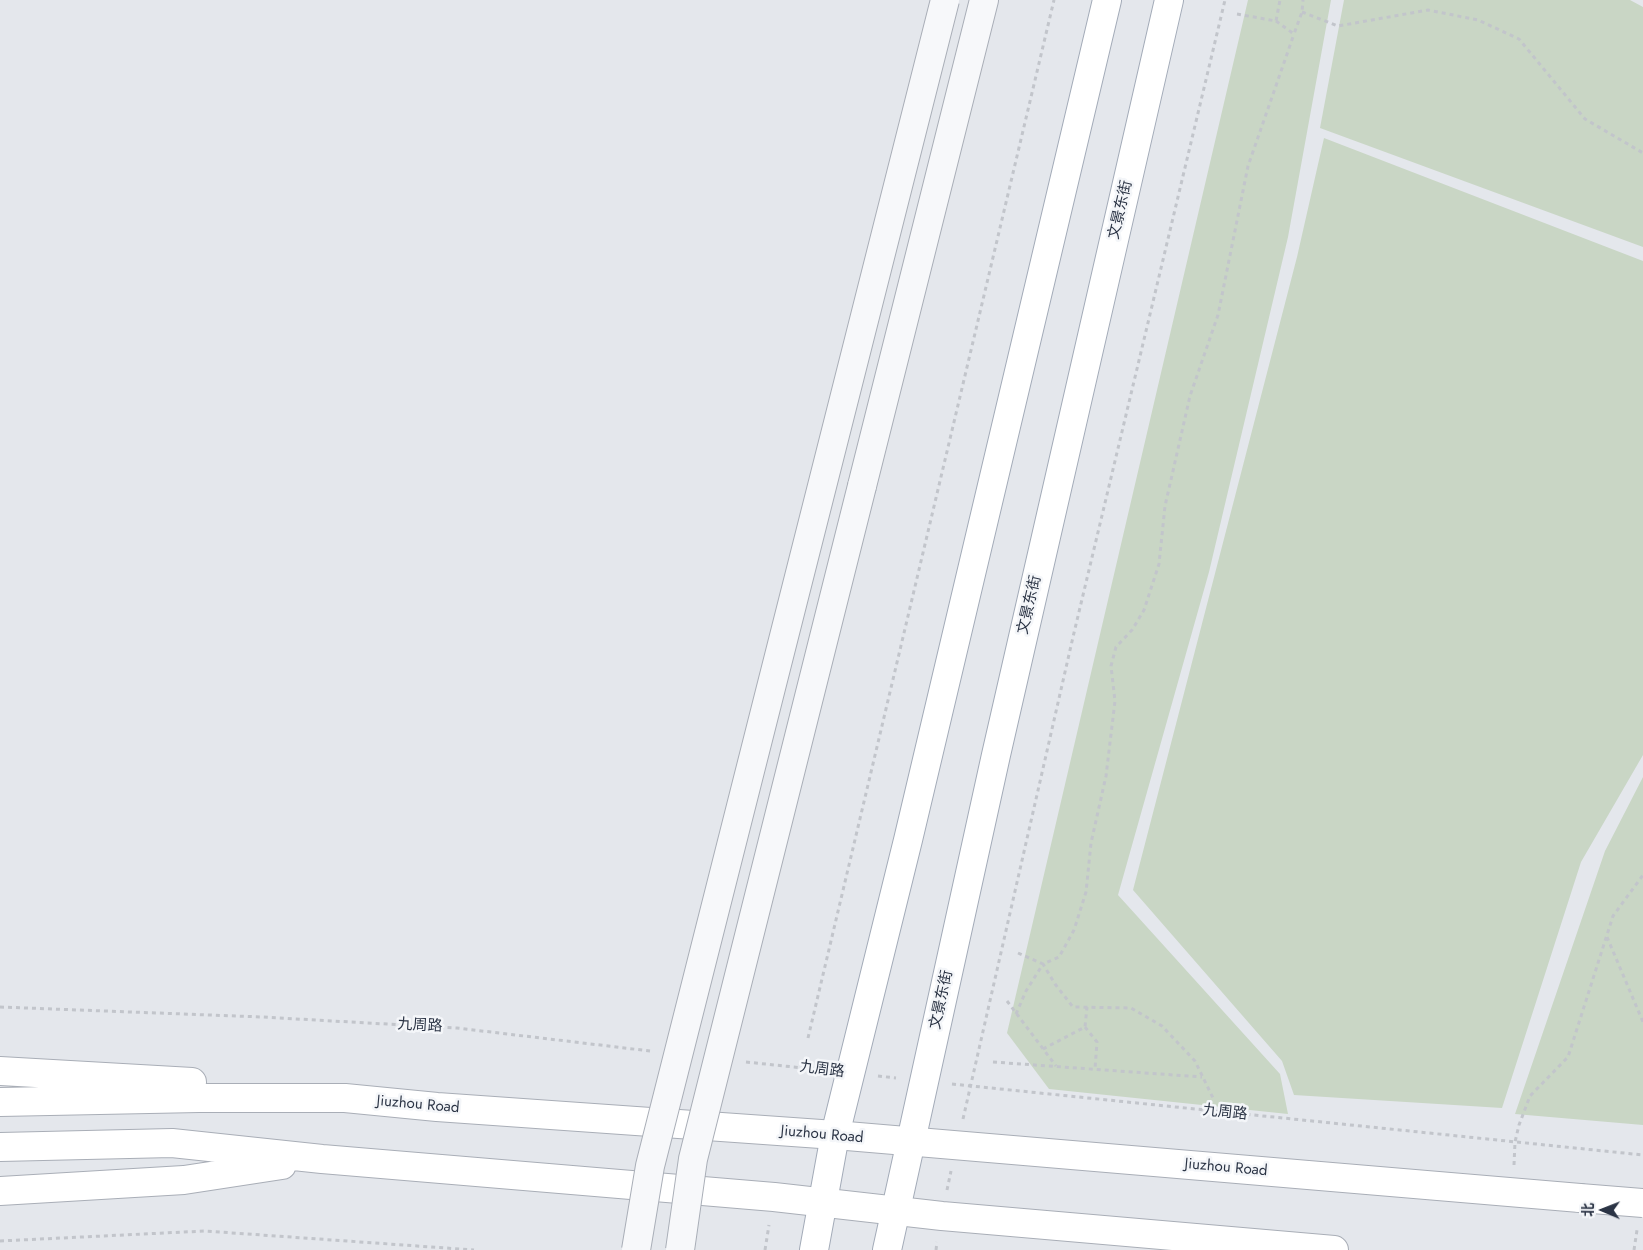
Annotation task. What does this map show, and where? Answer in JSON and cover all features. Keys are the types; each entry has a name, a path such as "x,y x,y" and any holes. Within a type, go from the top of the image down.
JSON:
{"main road":[{"path":"814,1250 834,1135 908,840 1107,0"},
{"name":"文景东街","path":"887,1250 894,1211 996,755 1169,0"},
{"path":"0,1072 165,1080 345,1098"},
{"name":"Jiuzhou Road","path":"0,1102 199,1098 345,1098 437,1107 834,1135 1643,1204"},
{"path":"0,1147 172,1143 322,1159 764,1196 942,1216 1334,1250"},
{"path":"0,1192 184,1180 322,1159"}],"street":[{"path":"636,1250 650,1166 945,0"},
{"path":"680,1250 693,1159 984,0"}],"path":[{"path":"808,1038 1054,0"},
{"path":"942,1216 956,1146 972,1086 994,975 1226,0"},
{"path":"1276,21 1280,0"},
{"path":"1016,1014 1026,991 1043,964 1059,957 1074,930 1086,892 1091,843 1106,776 1115,700 1111,666 1116,647 1132,630 1144,610 1159,564 1165,506 1190,396 1218,315 1248,166 1302,12 1303,0"},
{"path":"1302,12 1338,26 1428,10 1478,20 1518,39 1585,119 1643,153"},
{"path":"1237,14 1276,21 1294,34"},
{"path":"1513,1192 1515,1142 1530,1096 1568,1057 1613,916 1643,875"},
{"path":"1607,937 1643,1022"},
{"path":"1018,953 1043,964 1055,984 1073,1007 1131,1008 1162,1026 1195,1062 1213,1098"},
{"path":"1007,1001 1056,1067"},
{"name":"九周路","path":"0,1007 252,1016 458,1028 654,1051"},
{"path":"1087,1007 1085,1027 1097,1042 1095,1070"},
{"path":"1043,1049 1085,1027"},
{"name":"九周路","path":"742,1061 850,1074 1643,1155"},
{"path":"993,1062 1203,1077"},
{"path":"0,1242 204,1231 474,1250"}],"green space":[{"path":"1248,0 1331,0 1288,237 1209,572 1118,895 1280,1074 1288,1114 1049,1089 1007,1033"},
{"path":"1344,0 1630,0 1643,7 1643,247 1320,128"},
{"path":"1324,138 1643,261 1643,755 1581,862 1502,1108 1294,1095 1282,1061 1133,890 1297,257"},
{"path":"1643,777 1643,1125 1515,1114 1605,851"}]}
